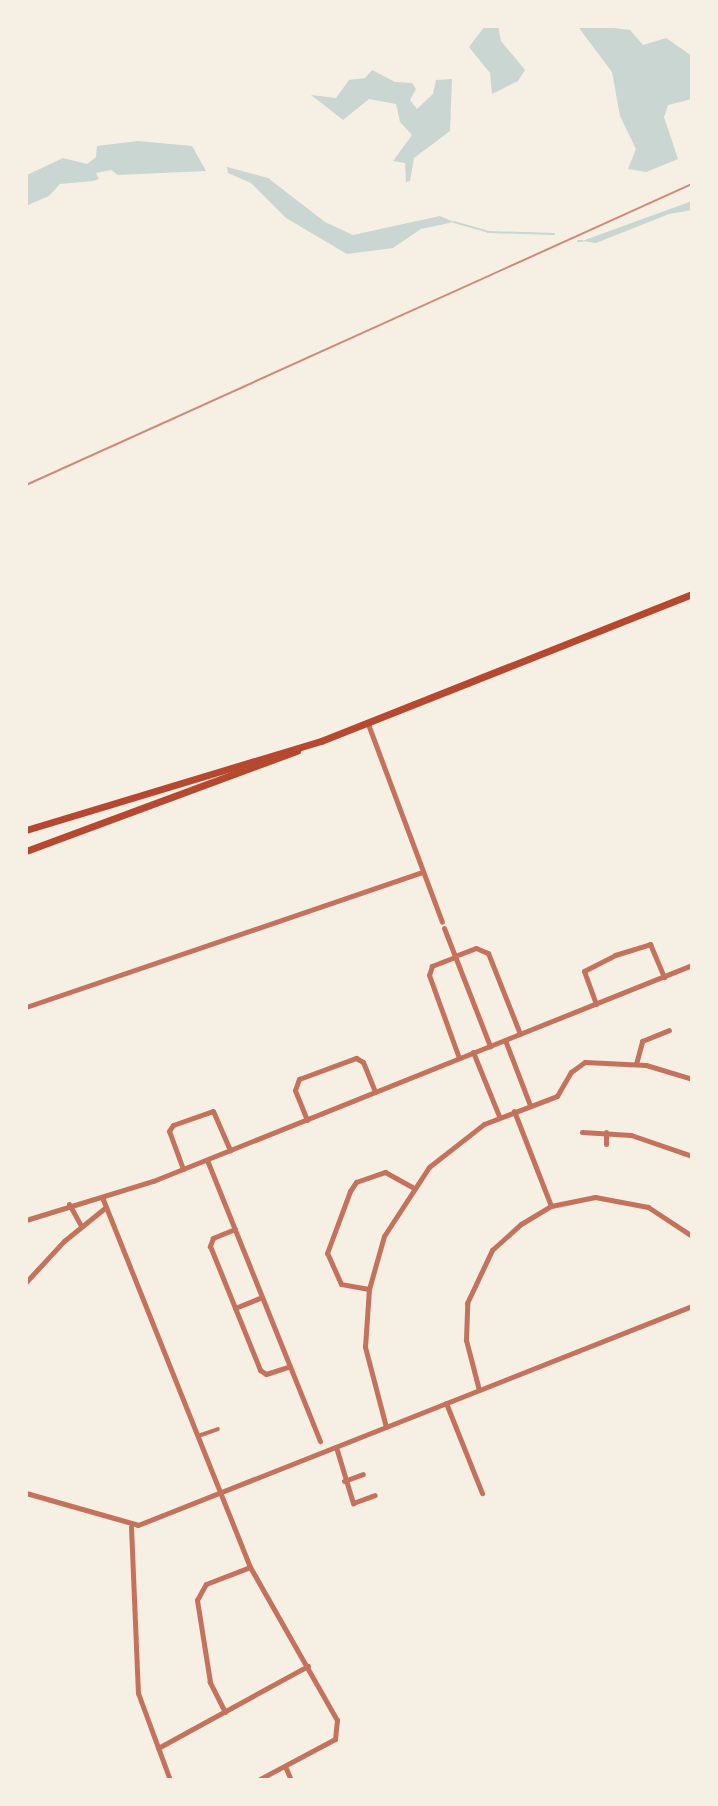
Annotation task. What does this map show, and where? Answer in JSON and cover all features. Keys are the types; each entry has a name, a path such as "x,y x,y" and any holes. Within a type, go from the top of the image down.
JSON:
{"main road":[{"path":"26,830 321,741 692,594"},
{"path":"26,851 251,772 321,741"}],"street":[{"path":"368,724 490,1046"},
{"path":"26,1007 423,872"},
{"path":"596,1004 584,971 615,955 650,944 664,977"},
{"path":"459,1058 429,975 432,966 455,956 476,948 488,953 520,1034"},
{"path":"26,1220 183,1169 692,965"},
{"path":"636,1064 642,1041 669,1030"},
{"path":"505,1040 530,1105"},
{"path":"473,1052 499,1116"},
{"path":"307,1120 295,1090 299,1079 356,1058 363,1062 375,1092"},
{"path":"386,1427 365,1347 369,1289 384,1236 412,1187 447,1150 499,1116 557,1096 571,1072 585,1062 636,1064 692,1079"},
{"path":"183,1169 169,1131 173,1125 213,1111 230,1150"},
{"path":"514,1111 551,1206"},
{"path":"582,1132 645,1138 692,1156"},
{"path":"606,1132 606,1144"},
{"path":"207,1159 323,1452"},
{"path":"369,1289 341,1284 327,1253 350,1191 356,1182 385,1172 412,1187"},
{"path":"102,1197 250,1567 333,1708 338,1735 258,1780"},
{"path":"479,1390 466,1340 474,1284 506,1236 551,1206 583,1197 620,1199 659,1212 692,1236"},
{"path":"69,1204 81,1226"},
{"path":"26,1282 81,1226 106,1207"},
{"path":"235,1229 210,1243 235,1308 262,1373 290,1366"},
{"path":"235,1308 262,1297"},
{"path":"26,1493 131,1527 692,1306"},
{"path":"446,1403 482,1493"},
{"path":"198,1436 218,1429"},
{"path":"336,1447 353,1503 375,1495"},
{"path":"344,1481 363,1474"},
{"path":"131,1527 137,1685 170,1780"},
{"path":"225,1712 210,1682 196,1603 206,1584 250,1567"},
{"path":"158,1748 308,1666"},
{"path":"285,1766 291,1780"}],"shaded area":[{"path":"485,26 498,26 501,41 525,70 518,81 492,94 490,73 469,47"},
{"path":"597,26 630,30 643,45 666,38 692,56 692,99 668,105 664,117 678,159 646,172 628,169 636,149 620,116 612,72 579,28"},
{"path":"372,70 395,82 412,83 416,89 410,100 417,109 433,94 436,80 452,79 450,131 414,158 410,181 406,182 405,163 393,161 412,135 400,122 396,104 369,99 343,120 311,95 336,98 349,80 365,78"},
{"path":"138,141 192,146 206,171 118,175 111,170 96,173 99,179 93,181 60,184 49,196 26,206 27,175 63,158 87,164 96,157 97,146"},
{"path":"227,167 268,178 325,222 353,235 440,216 454,222 421,229 393,248 347,254 286,218 251,183 228,173"},
{"path":"692,201 692,210 669,214 596,243 582,241"}],"waterway":[{"path":"454,222 488,232 554,234"}],"railway":[{"path":"26,485 692,184"}]}
